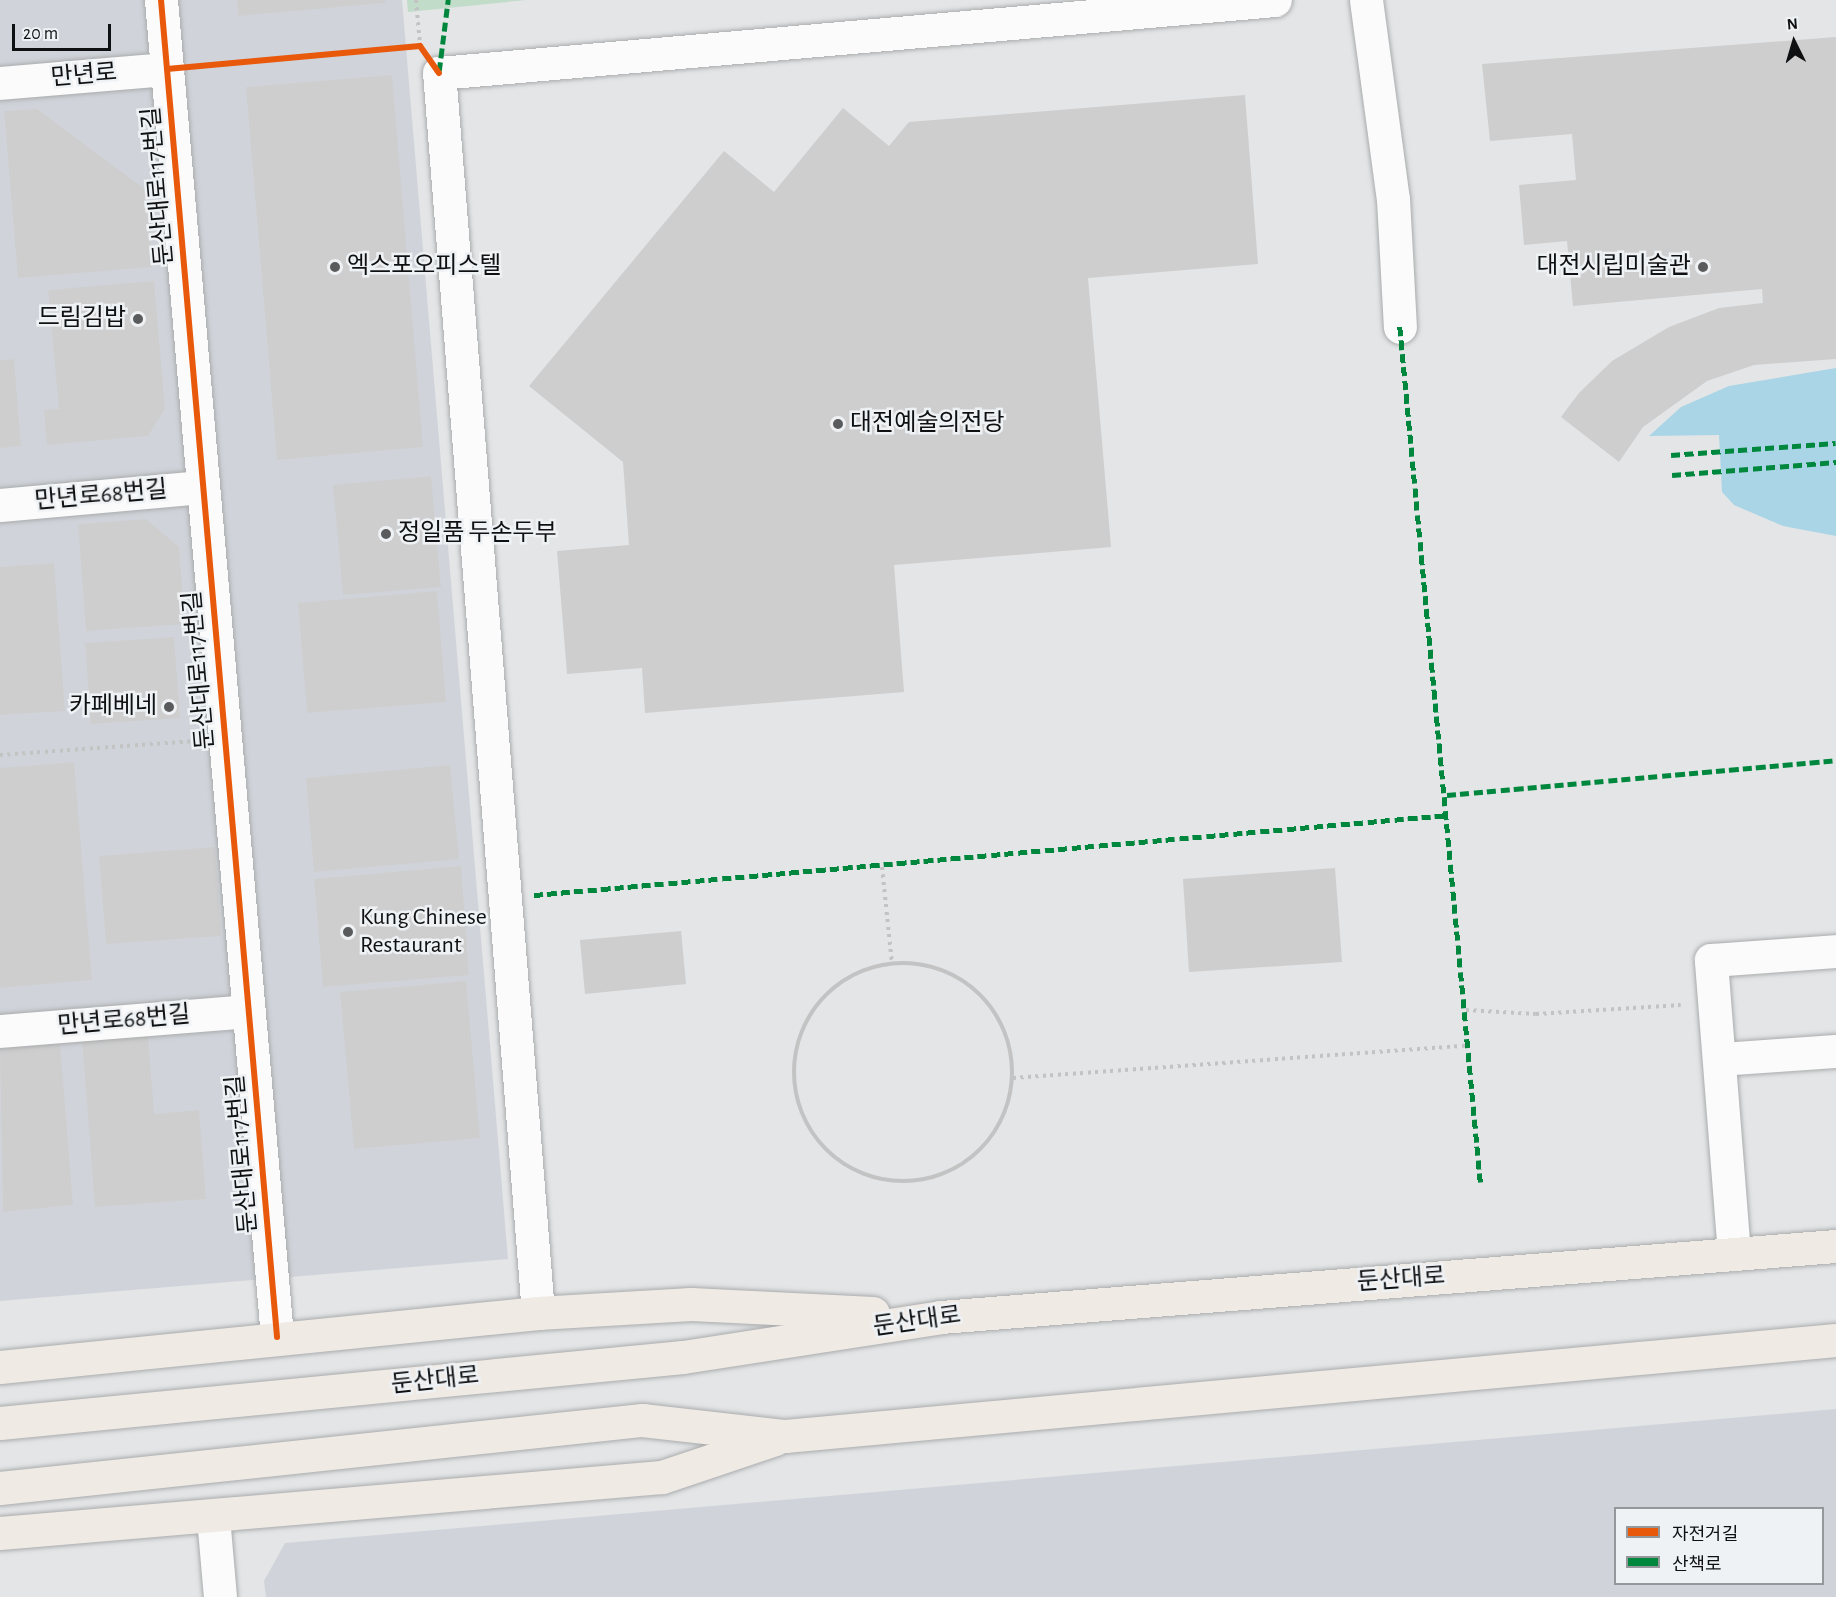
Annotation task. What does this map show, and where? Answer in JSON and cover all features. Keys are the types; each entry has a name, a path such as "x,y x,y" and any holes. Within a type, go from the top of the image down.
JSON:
{"main road":[{"name":"둔산대로","path":"0,1424 682,1357 941,1317 1836,1246"},
{"path":"0,1367 538,1312 691,1304 941,1317"},
{"path":"0,1488 642,1420 785,1436 1836,1340"},
{"path":"0,1533 213,1517 662,1477 785,1436"}],"street":[{"name":"둔산대로117번길","path":"161,0 277,1337"},
{"path":"538,1312 439,73 1275,0"},
{"path":"1366,0 1393,199 1400,327"},
{"name":"만년로","path":"0,82 167,69"},
{"name":"만년로68번길","path":"0,506 202,487"},
{"path":"1734,1254 1721,1059 1711,960 1836,951"},
{"name":"만년로68번길","path":"0,1031 248,1011"},
{"path":"1721,1059 1836,1051"},
{"path":"213,1517 220,1597"}],"path":[{"path":"416,0 420,46 439,73"},
{"path":"167,69 420,46"},
{"path":"0,755 224,739"},
{"path":"882,867 892,963"},
{"path":"892,963 930,966 964,981 992,1007 1008,1041 1013,1078 1004,1115 984,1146 954,1169 921,1180 886,1180 854,1170 825,1150 805,1122 794,1090 794,1055 804,1023 824,995 856,973 892,963"},
{"path":"1466,1010 1536,1014 1686,1005"},
{"path":"1013,1078 1468,1045"}],"shaded area":[{"path":"0,0 402,0 508,1259 0,1301"},
{"path":"1836,1409 1836,1597 266,1597 264,1581 285,1543"}],"green space":[{"path":"407,0 526,0 408,12"}],"water":[{"path":"1836,368 1836,536 1783,526 1734,505 1722,492 1719,435 1649,436 1681,407 1729,386"}],"building":[{"path":"237,0 385,0 385,3 238,16"},
{"name":"대전시립미술관","path":"1836,37 1836,359 1754,365 1707,381 1643,427 1619,462 1561,417 1579,393 1612,361 1669,327 1719,308 1763,303 1762,289 1573,306 1567,241 1524,245 1519,185 1576,180 1572,134 1490,141 1482,64"},
{"name":"엑스포오피스텔","path":"392,75 423,447 277,460 246,87"},
{"name":"대전예술의전당","path":"1245,95 1258,264 1088,278 1111,547 894,565 904,692 645,713 642,668 567,674 557,551 629,545 623,462 529,386 724,151 774,192 843,108 889,146 909,122"},
{"path":"37,109 146,190 152,267 18,278 4,111"},
{"path":"154,281 165,409 148,436 47,445 44,410 59,409 48,290"},
{"path":"14,359 21,446 0,448 0,360"},
{"path":"431,476 441,587 343,595 333,485"},
{"path":"146,519 179,547 185,624 86,631 78,524"},
{"path":"54,563 65,711 0,715 0,567"},
{"path":"437,591 446,702 307,713 298,603"},
{"path":"174,637 180,718 91,724 85,643"},
{"path":"74,762 92,980 0,988 0,768"},
{"path":"450,765 459,859 314,872 306,778"},
{"path":"215,847 221,936 106,944 99,856"},
{"path":"461,866 469,975 323,987 314,879"},
{"path":"1335,868 1342,962 1189,972 1183,879"},
{"path":"681,931 686,984 585,994 580,940"},
{"path":"466,981 480,1138 354,1149 340,992"},
{"path":"148,1035 154,1114 199,1110 206,1199 95,1207 82,1039"},
{"path":"60,1043 73,1205 3,1212 0,1049"}],"marked path":[{"path":"439,71 448,0"},
{"path":"1400,327 1481,1187"},
{"path":"1671,455 1836,443"},
{"path":"1672,475 1836,462"},
{"path":"1447,795 1836,760"},
{"path":"534,895 1449,815"}],"cycle path":[{"path":"161,0 277,1337"},
{"path":"167,69 420,46 439,73"}],"place":[{"name":"엑스포오피스텔","path":"335,267"},
{"name":"대전시립미술관","path":"1703,267"},
{"name":"드림김밥","path":"138,319"},
{"name":"대전예술의전당","path":"838,424"},
{"name":"정일품 두손두부","path":"386,534"},
{"name":"카페베네","path":"169,707"},
{"name":"Kung Chinese Restaurant","path":"348,932"}]}
